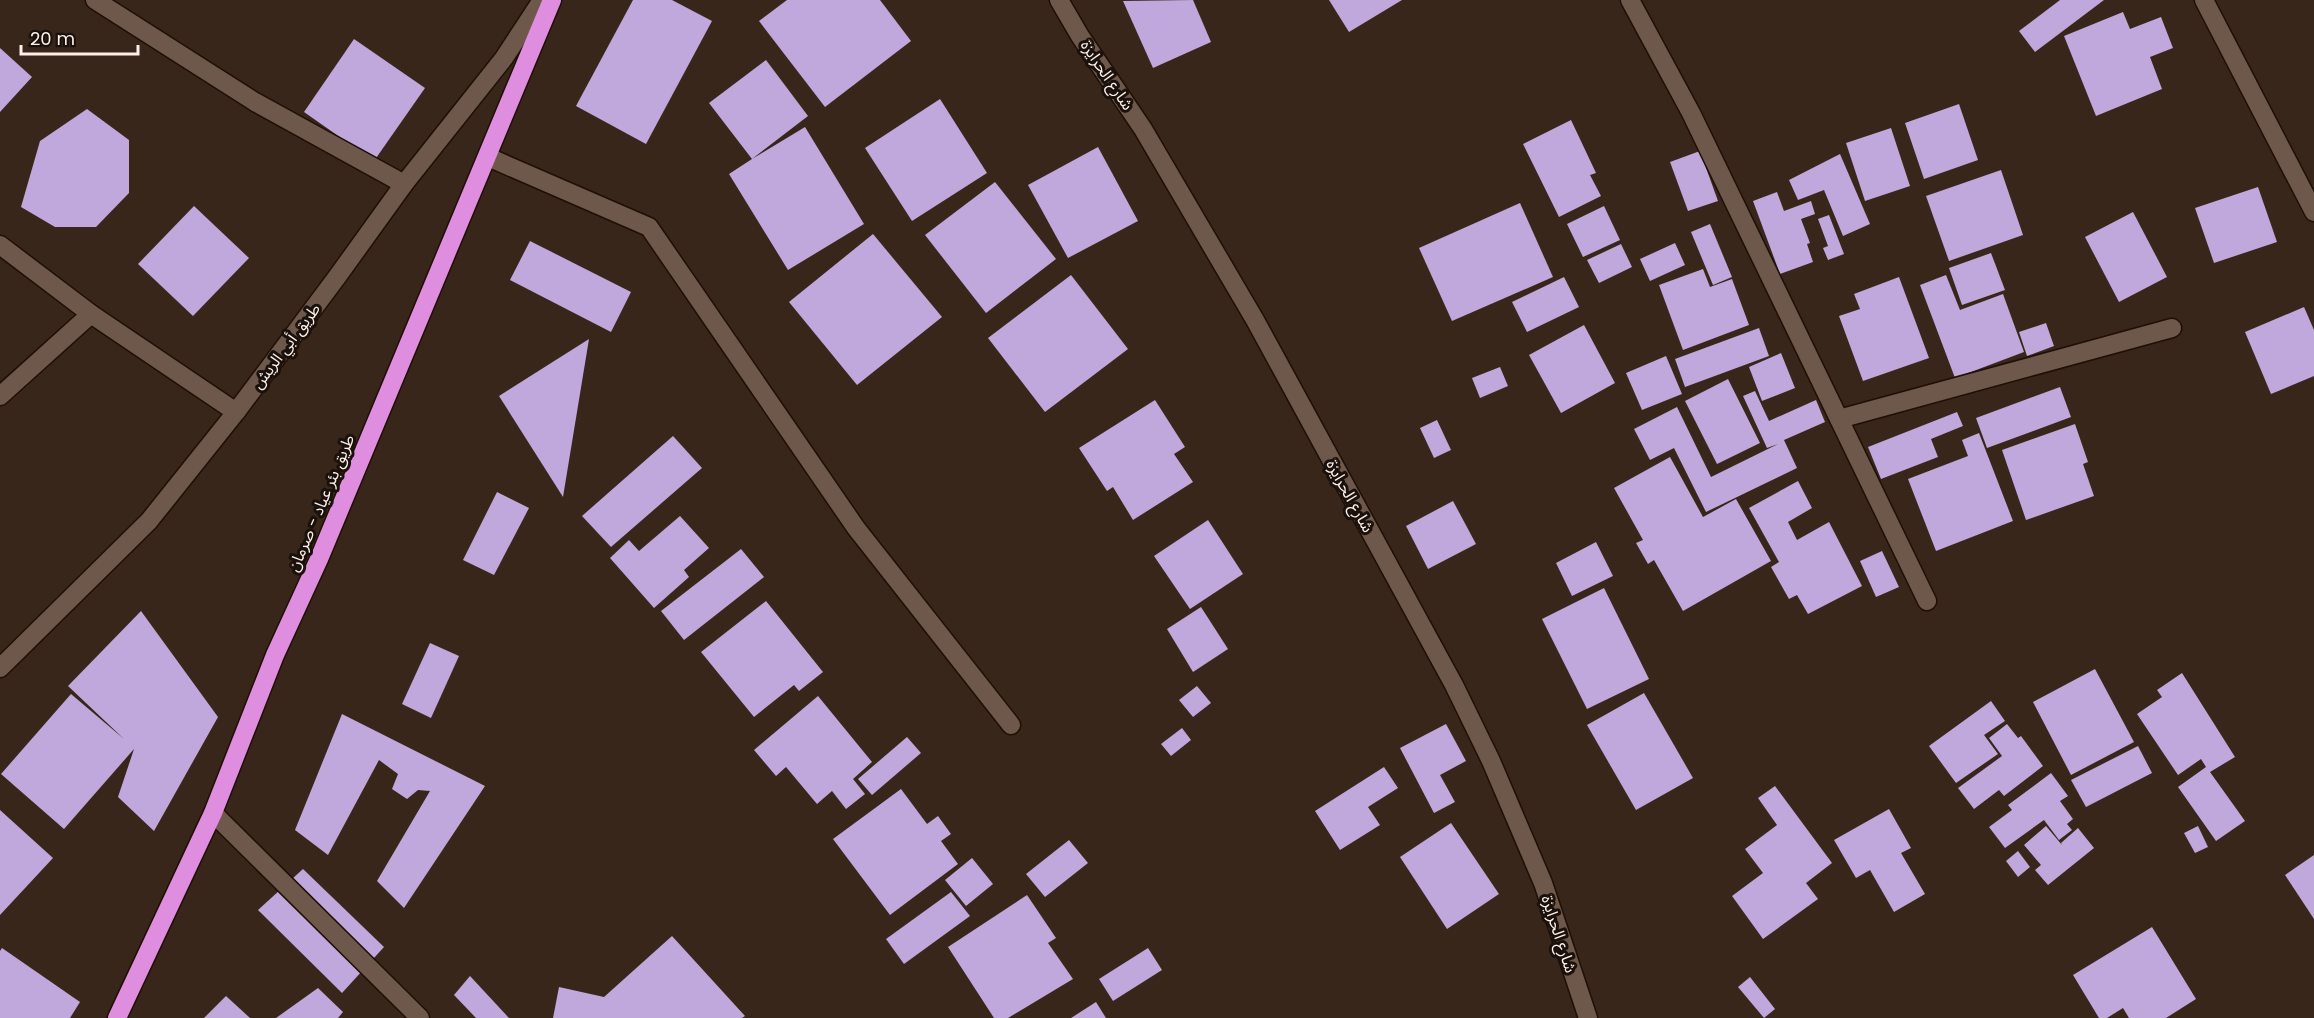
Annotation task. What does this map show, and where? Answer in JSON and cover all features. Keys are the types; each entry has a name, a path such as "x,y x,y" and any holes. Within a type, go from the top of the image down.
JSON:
{"highway":[{"name":"طريق بئر عياد - صرمان","path":"117,1018 213,813 275,655 319,559 552,0"}],"street":[{"path":"95,0 255,102 404,184"},
{"name":"طريق أبي الريش","path":"0,668 149,521 236,412 338,277 404,184 504,58 542,0"},
{"name":"شارع الحرايزة","path":"1059,0 1080,36 1143,129 1255,320 1454,685 1491,761 1543,883 1588,1018"},
{"path":"1630,0 1691,113 1927,601"},
{"path":"2204,0 2314,212"},
{"path":"488,157 649,227 856,528 1011,725"},
{"path":"0,245 91,314 236,412"},
{"path":"0,396 91,314"},
{"path":"1839,419 2172,328"},
{"path":"213,813 420,1018"}],"building":[{"path":"633,0 672,0 712,21 646,144 576,106"},
{"path":"787,0 880,0 911,41 825,107 759,21"},
{"path":"1193,0 1211,42 1153,68 1123,1"},
{"path":"1329,0 1402,0 1349,32"},
{"path":"2060,0 2104,0 2035,52 2019,31"},
{"path":"2123,12 2130,29 2161,17 2173,48 2150,57 2162,89 2096,116 2064,36"},
{"path":"354,39 425,88 374,161 304,112"},
{"path":"0,48 32,77 0,112"},
{"path":"766,60 808,116 752,159 709,103"},
{"path":"940,99 987,173 912,221 865,148"},
{"path":"1959,104 1978,160 1924,179 1905,123"},
{"path":"87,109 129,140 129,193 96,227 55,227 21,207 40,141"},
{"path":"1571,120 1596,173 1590,175 1601,196 1559,217 1523,144"},
{"path":"805,127 864,224 788,270 729,174"},
{"path":"1891,128 1910,186 1865,201 1846,143"},
{"path":"1098,147 1138,221 1068,258 1028,185"},
{"path":"1700,151 1718,201 1688,211 1670,162"},
{"path":"1840,154 1870,224 1843,236 1824,190 1798,200 1789,180"},
{"path":"2001,170 2023,235 1949,261 1926,196"},
{"path":"995,182 1056,259 986,313 925,235"},
{"path":"2258,187 2277,242 2214,263 2195,208"},
{"path":"1777,192 1784,211 1811,201 1815,214 1801,219 1810,243 1807,244 1813,262 1780,274 1753,201"},
{"path":"1520,203 1553,277 1452,321 1419,248"},
{"path":"194,206 249,258 193,316 138,264"},
{"path":"1604,206 1620,240 1583,257 1567,224"},
{"path":"2133,212 2167,277 2119,302 2085,237"},
{"path":"1829,215 1844,254 1828,260 1823,248 1828,246 1818,219"},
{"path":"1710,224 1732,277 1713,285 1691,232"},
{"path":"873,234 942,317 857,385 789,302"},
{"path":"530,241 631,292 611,332 510,280"},
{"path":"1675,243 1685,265 1650,281 1640,259"},
{"path":"1621,244 1632,267 1599,283 1587,260"},
{"path":"1991,253 2005,290 1962,305 1949,268"},
{"path":"1703,269 1710,287 1732,279 1749,325 1683,350 1659,285"},
{"path":"1071,275 1128,349 1045,412 988,338"},
{"path":"1946,275 1960,310 2003,294 2024,352 1955,378 1920,285"},
{"path":"1564,277 1579,307 1527,332 1512,302"},
{"path":"1899,277 1929,358 1863,381 1839,316 1860,309 1854,294"},
{"path":"2304,307 2314,330 2314,376 2271,394 2245,332"},
{"path":"2046,323 2054,346 2027,356 2019,332"},
{"path":"1584,325 1615,383 1561,413 1529,355"},
{"path":"1759,328 1769,356 1685,387 1675,359"},
{"path":"589,339 563,497 499,396"},
{"path":"1781,353 1795,388 1762,401 1749,367"},
{"path":"1666,356 1682,394 1642,410 1626,373"},
{"path":"1500,367 1508,386 1480,398 1472,378"},
{"path":"1728,379 1760,443 1717,464 1685,401"},
{"path":"2060,387 2071,417 1987,448 1976,418"},
{"path":"1755,391 1769,421 1816,400 1825,422 1784,440 1797,468 1706,512 1674,448 1650,460 1634,429 1677,407 1711,477 1778,444 1767,448 1743,396"},
{"path":"1155,400 1185,447 1174,454 1193,482 1133,520 1113,487 1107,491 1079,448"},
{"path":"1957,412 1963,426 1931,439 1938,457 1881,479 1868,447"},
{"path":"1437,420 1451,450 1434,458 1420,428"},
{"path":"2075,424 2088,462 2083,464 2094,496 2026,520 2002,450"},
{"path":"1979,433 2013,521 1936,551 1908,479 1968,456 1962,440"},
{"path":"673,436 702,468 611,547 582,516"},
{"path":"1670,457 1703,517 1736,499 1771,561 1683,611 1654,560 1648,564 1636,543 1643,540 1614,488"},
{"path":"1798,481 1812,508 1788,522 1797,540 1829,522 1862,586 1808,614 1797,595 1789,599 1771,567 1779,562 1749,508"},
{"path":"497,492 529,508 494,575 463,560"},
{"path":"1453,501 1476,544 1428,569 1406,526"},
{"path":"680,516 709,548 684,570 689,577 654,608 610,558 629,540 639,551"},
{"path":"1208,520 1243,574 1190,609 1154,556"},
{"path":"1596,542 1613,576 1572,596 1556,563"},
{"path":"741,549 764,577 684,640 661,611"},
{"path":"1882,551 1899,587 1876,597 1860,561"},
{"path":"1604,588 1649,679 1587,709 1542,619"},
{"path":"766,601 823,672 799,691 794,685 754,717 701,652"},
{"path":"1201,607 1228,649 1193,672 1167,629"},
{"path":"141,611 218,717 154,831 118,797 134,749 64,829 1,774 71,694 124,739 68,686"},
{"path":"430,643 459,656 431,718 402,704"},
{"path":"2095,669 2134,742 2071,775 2033,702"},
{"path":"2182,673 2235,757 2210,772 2245,821 2216,841 2178,787 2206,767 2201,759 2178,775 2137,714 2162,697 2157,690"},
{"path":"1197,686 1211,703 1193,717 1179,700"},
{"path":"1644,693 1693,778 1636,810 1587,725"},
{"path":"818,696 872,762 853,779 865,794 846,809 832,791 817,804 786,767 776,776 754,750"},
{"path":"1991,701 2005,721 1984,735 1998,754 1956,783 1929,746"},
{"path":"342,714 485,786 404,908 377,881 430,791 418,790 407,799 392,789 398,774 379,760 328,855 295,830"},
{"path":"1446,724 1466,761 1440,775 1455,802 1434,813 1400,748"},
{"path":"2007,724 2018,738 2021,736 2043,766 2004,796 1999,790 1974,809 1958,788 2002,756 1989,738"},
{"path":"1182,728 1191,740 1171,756 1161,744"},
{"path":"907,737 921,753 872,795 858,779"},
{"path":"2138,746 2152,773 2086,807 2071,780"},
{"path":"1384,767 1398,788 1368,807 1380,825 1340,850 1315,811"},
{"path":"2051,773 2068,796 2060,801 2073,819 2067,824 2072,830 2059,840 2044,820 2005,848 1989,827 2012,810 2008,805"},
{"path":"1775,786 1832,863 1806,883 1818,899 1763,939 1732,896 1763,873 1745,849 1777,825 1758,798"},
{"path":"901,789 927,824 938,816 951,834 941,841 958,864 890,915 833,839"},
{"path":"1889,809 1911,848 1901,853 1925,894 1894,912 1870,870 1856,878 1834,840"},
{"path":"0,810 53,858 0,915"},
{"path":"1451,823 1499,894 1447,929 1400,857"},
{"path":"2046,826 2062,845 2061,843 2078,828 2094,848 2048,885 2035,870 2041,865 2024,845"},
{"path":"2198,826 2208,847 2195,853 2184,833"},
{"path":"1069,840 1088,863 1045,897 1026,874"},
{"path":"2018,851 2030,867 2018,877 2006,861"},
{"path":"2314,855 2314,919 2285,875"},
{"path":"972,858 993,884 966,906 945,880"},
{"path":"303,869 384,947 342,993 258,910"},
{"path":"951,892 970,916 904,964 886,939"},
{"path":"1027,895 1056,938 1048,943 1073,979 1008,1018 994,1018 948,947"},
{"path":"2152,927 2196,999 2166,1018 2129,1018 2123,1008 2107,1018 2099,1018 2073,975"},
{"path":"672,936 745,1016 742,1018 553,1018 559,987 604,997"},
{"path":"2,948 80,1002 70,1018 0,1018 0,951"},
{"path":"1148,948 1162,970 1113,1001 1099,979"},
{"path":"470,976 509,1018 476,1018 454,995"},
{"path":"1750,977 1775,1009 1764,1018 1738,987"},
{"path":"318,988 343,1012 338,1018 276,1018"},
{"path":"226,996 250,1018 204,1018"},
{"path":"1096,1002 1106,1018 1071,1018"}]}
